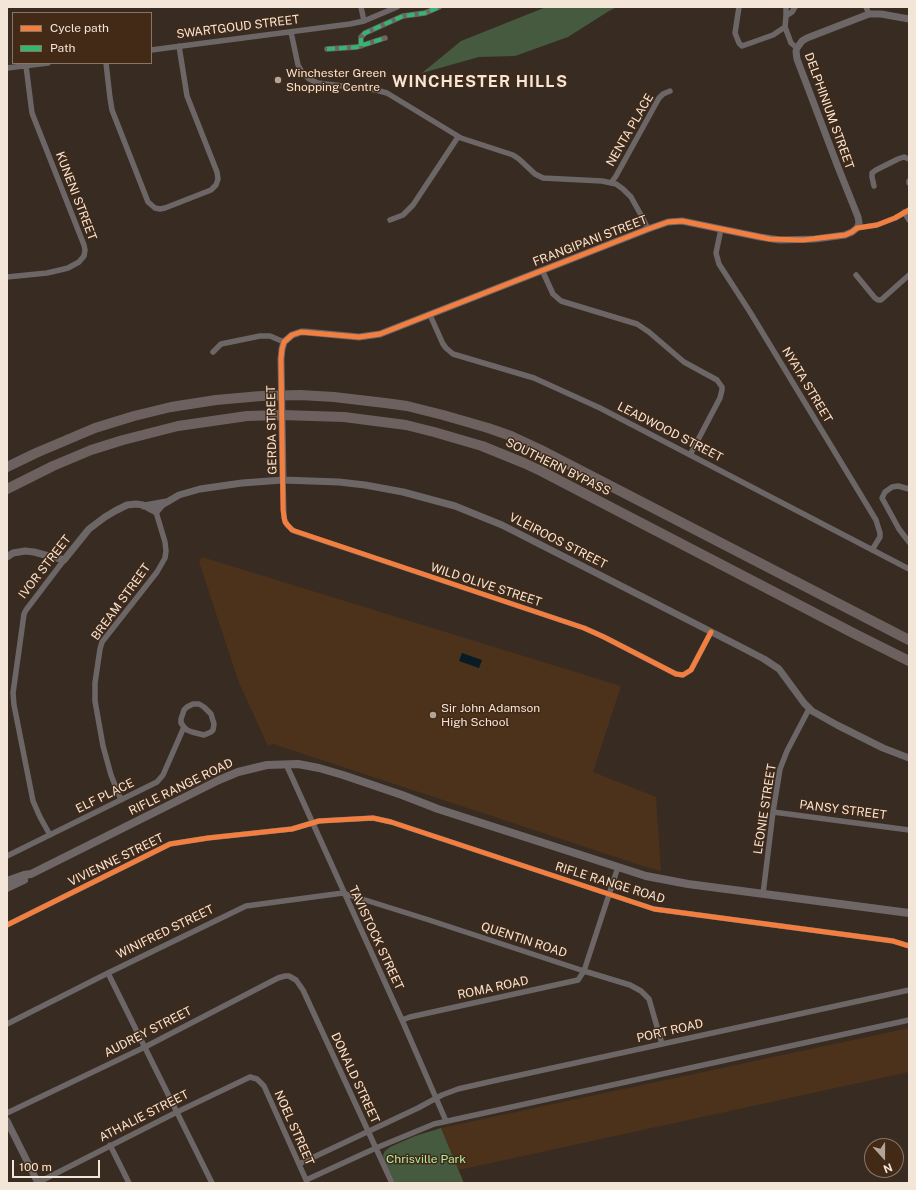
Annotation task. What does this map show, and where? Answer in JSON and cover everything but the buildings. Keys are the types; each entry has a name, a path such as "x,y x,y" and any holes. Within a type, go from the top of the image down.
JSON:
{"highway":[{"name":"SOUTHERN BYPASS","path":"7,467 96,428 134,416 171,407 262,396 300,395 385,402 407,406 443,415 511,436 541,450 909,640"},
{"name":"SOUTHERN BYPASS","path":"7,489 53,466 91,450 136,436 178,426 247,416 282,415 344,417 406,426 434,432 474,444 530,466 867,641 909,661"}],"main road":[{"name":"RIFLE RANGE ROAD","path":"7,881 30,874 227,777 254,768 286,764 309,766 344,775 438,809 618,867 665,880 909,913"},
{"name":"RIFLE RANGE ROAD","path":"7,888 27,879 30,874"}],"street":[{"path":"361,7 364,21"},
{"name":"SWARTGOUD STREET","path":"152,50 350,24 364,21 397,7"},
{"path":"361,46 361,37 365,33 403,16 425,13 438,7"},
{"path":"739,7 735,32 739,43 742,46 773,35 785,27"},
{"path":"786,7 785,27 791,43 797,48"},
{"path":"786,16 792,12 795,7"},
{"name":"DELPHINIUM STREET","path":"857,228 859,223 858,217 797,60 797,48 802,41 807,38 867,11 909,19"},
{"path":"291,32 298,65 309,79 318,82 372,89 387,93 458,137 510,154 519,159 536,174 543,178 611,182 620,186 628,194 648,229"},
{"path":"327,49 361,46 386,38"},
{"path":"106,64 112,110 148,202 155,208 165,208 212,190 218,179 217,172 187,96 179,46"},
{"path":"7,68 41,64"},
{"name":"KUNENI STREET","path":"7,276 47,273 68,268 79,262 84,256 85,250 32,113 26,66"},
{"name":"NENTA PLACE","path":"611,182 616,176 660,98 670,91"},
{"path":"390,220 402,215 411,207 458,137"},
{"path":"874,186 872,173 898,159 904,157 909,159"},
{"path":"907,211 909,220"},
{"name":"FRANGIPANI STREET","path":"284,342 292,335 301,332 359,337 374,336 661,224 675,221 770,239 803,240 845,235 857,228 877,225 907,211"},
{"name":"NYATA STREET","path":"721,229 716,253 719,264 750,312 876,520 880,537 872,550"},
{"path":"542,270 552,294 561,301 636,324 649,332 684,362 718,380 722,387 720,398 690,455"},
{"path":"856,275 878,300 882,300 909,275"},
{"name":"LEADWOOD STREET","path":"430,315 443,344 453,354 534,378 600,408 909,569"},
{"path":"213,352 221,344 260,336 270,336 284,342"},
{"name":"GERDA STREET","path":"284,342 281,359 284,518"},
{"name":"VLEIROOS STREET","path":"156,512 167,502 186,492 200,488 283,480 339,482 381,488 438,501 474,513 520,533 764,659 775,666 783,674 809,709 883,748 909,758"},
{"path":"909,489 898,486 892,487 885,492 882,498 898,528 909,542"},
{"path":"144,506 167,502"},
{"name":"IVOR STREET","path":"50,835 33,800 14,705 13,693 24,614 64,560 89,530 105,517 128,505 136,504 156,512"},
{"name":"BREAM STREET","path":"121,800 108,765 95,701 94,693 96,672 102,642 162,565 166,552 165,542 156,512"},
{"name":"WILD OLIVE STREET","path":"284,518 287,525 294,532 584,628 673,673 683,675 689,672 711,632"},
{"path":"7,557 13,553 25,551 64,560"},
{"name":"ELF PLACE","path":"193,704 199,704 208,710 214,724 213,730 204,735 192,732 184,727 181,723 184,710 193,704"},
{"name":"LEONIE STREET","path":"763,894 773,812 783,762 809,709"},
{"name":"ELF PLACE","path":"7,856 153,785 165,770 184,727"},
{"name":"TAVISTOCK STREET","path":"286,764 446,1121"},
{"name":"PANSY STREET","path":"773,812 909,830"},
{"name":"RIFLE RANGE ROAD","path":"312,822 373,818 384,820 640,906 659,910 893,941 909,946"},
{"name":"VIVIENNE STREET","path":"7,925 170,844 208,838 292,829 312,822"},
{"path":"584,971 618,867"},
{"name":"QUENTIN ROAD","path":"343,893 630,985 644,993 649,999 662,1044"},
{"name":"WINIFRED STREET","path":"7,1024 246,906 343,893"},
{"name":"ROMA ROAD","path":"402,1020 578,980 584,971"},
{"path":"108,973 212,1183"},
{"name":"AUDREY STREET","path":"7,1113 145,1046 278,978 289,976 298,983"},
{"name":"DONALD STREET","path":"298,983 392,1183"},
{"name":"PORT ROAD","path":"299,1164 458,1089 909,990"},
{"path":"307,1182 376,1148 434,1124 909,1020"},
{"name":"ATHALIE STREET","path":"37,1183 248,1077 254,1077 261,1082"},
{"name":"NOEL STREET","path":"261,1082 307,1182"},
{"path":"7,1121 37,1183"},
{"path":"110,1145 129,1183"}],"shaded area":[{"name":"Sir John Adamson High School","path":"202,557 621,686 593,772 656,797 661,871 273,744 268,746 239,683 199,562"},
{"path":"909,1028 909,1072 459,1170 441,1128"}],"green space":[{"path":"546,7 617,7 568,37 515,56 479,57 422,73 461,41"},
{"name":"Chrisville Park","path":"441,1128 464,1183 395,1183 384,1159 383,1155 385,1151 390,1147 415,1136"}],"water":[{"path":"462,653 482,660 479,668 459,661"}],"marked path":[{"path":"361,46 361,37 365,33 403,16 425,13 439,7"},
{"path":"327,49 357,47 385,38"}],"cycle path":[{"path":"711,632 691,670 683,675 676,674 584,628 292,530 285,522 283,510 281,359 284,342 292,335 301,332 359,337 380,334 668,222 682,221 770,239 803,240 845,235 857,228 877,225 895,218 909,210"},
{"path":"7,925 170,844 208,838 292,829 319,821 373,818 391,822 654,909 893,941 909,946"}],"place":[{"name":"Winchester Green Shopping Centre","path":"278,80"},
{"name":"Sir John Adamson High School","path":"433,715"}],"district":[{"name":"WINCHESTER HILLS","path":"480,82"}]}
